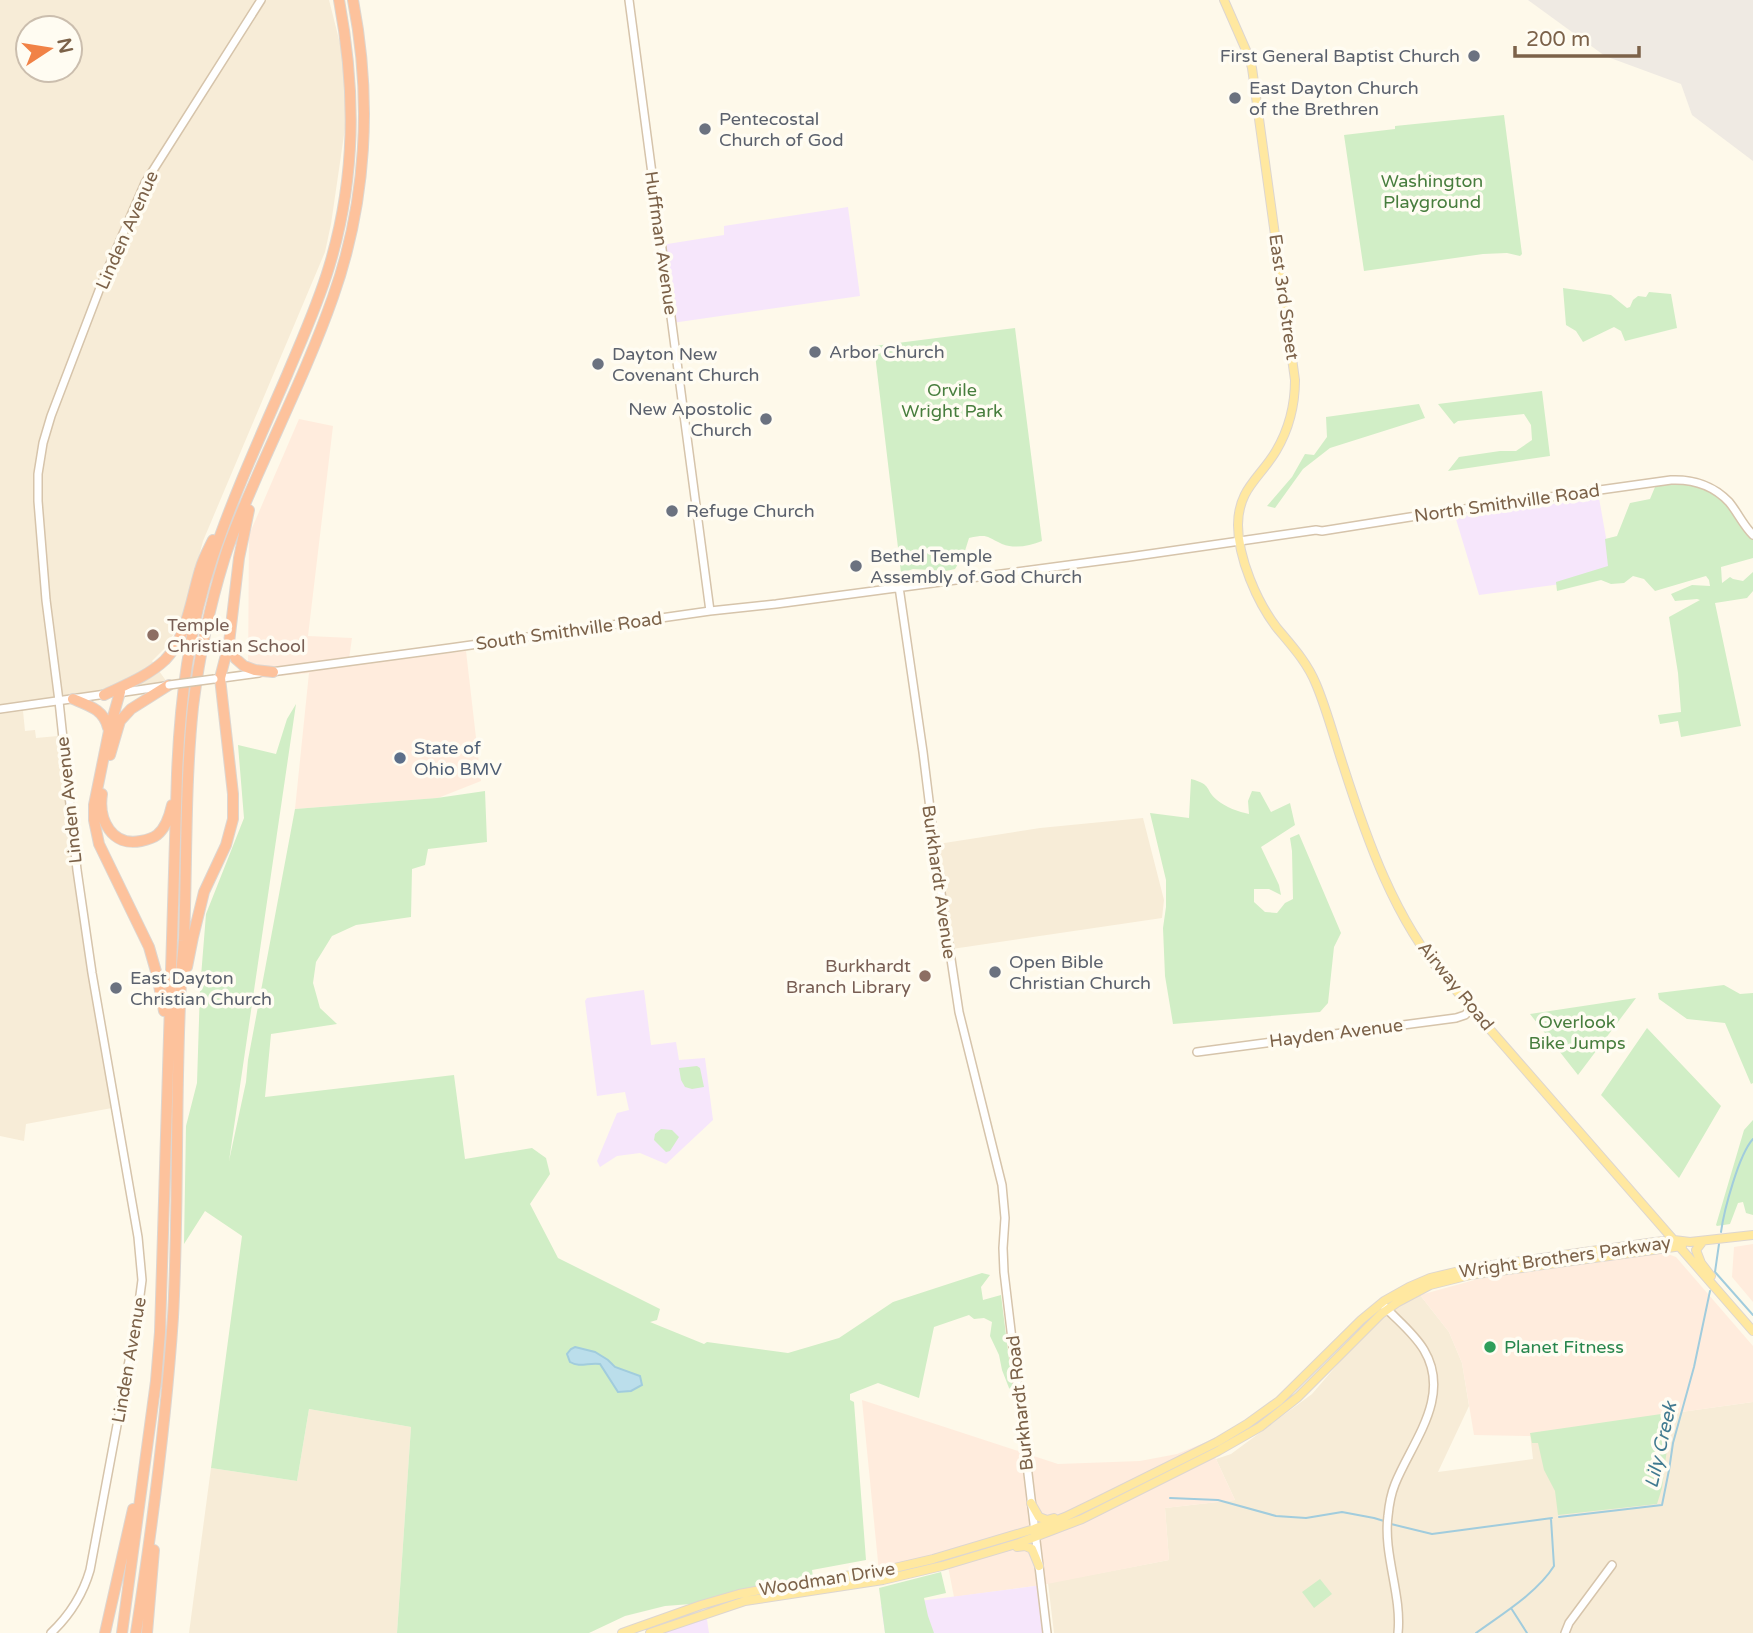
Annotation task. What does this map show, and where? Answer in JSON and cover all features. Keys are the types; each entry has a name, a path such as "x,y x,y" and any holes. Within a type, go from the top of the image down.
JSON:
{"highway":[{"path":"104,695 147,674 174,649 183,629 201,566 239,486 316,306 330,266 348,178 352,128 351,87 339,0"},
{"path":"147,1633 160,1496 175,1268 181,984 193,709 200,660 224,561 320,332 346,256 360,185 365,131 361,52 353,0"},
{"path":"181,984 187,970 192,937 204,892 226,845 233,819 233,794 217,679 229,643 241,547 257,477"},
{"path":"122,1633 156,1381 164,1219 179,728 188,649 201,593 239,486"},
{"path":"229,643 236,659 244,666 273,672"},
{"path":"169,685 131,709 120,721 105,774 101,803 103,816 112,833 123,841 132,842 156,836 171,810 176,780"},
{"path":"120,692 108,731 94,806 94,820 99,844 149,947 163,1004 168,1058"},
{"path":"74,699 98,710 106,719 108,731"},
{"path":"136,1633 165,1418"},
{"path":"105,1633 146,1457"}],"main road":[{"name":"Linden Avenue","path":"51,1633 75,1604 90,1570 131,1357 142,1280 138,1237 84,920 72,828 46,600 38,501 40,460 46,431 103,280 145,183 261,0"},
{"name":"Huffman Avenue","path":"629,0 710,611"},
{"name":"East 3rd Street","path":"1224,0 1252,68 1295,380 1292,412 1285,434 1274,455 1243,496 1238,523 1240,540 1253,584"},
{"name":"North Smithville Road","path":"1240,540 1322,531 1677,480 1700,484 1717,492 1730,504 1753,535"},
{"name":"South Smithville Road","path":"0,709 710,611 1141,556 1240,540"},
{"name":"Airway Road","path":"1253,584 1266,611 1302,659 1315,682 1377,862 1396,902 1430,959 1753,1331"},
{"name":"Burkhardt Avenue","path":"899,587 959,1012 1000,1172"},
{"name":"Hayden Avenue","path":"1197,1052 1456,1018 1472,1008"},
{"name":"Burkhardt Road","path":"1000,1172 1005,1219 1004,1272 1047,1633"},
{"path":"1654,1217 1660,1234 1655,1242"},
{"path":"1714,1286 1711,1274 1701,1263 1696,1247 1703,1241 1753,1235"},
{"name":"Wright Brothers Parkway","path":"1035,1533 1082,1519 1260,1427 1298,1397 1396,1294 1420,1282 1456,1271 1655,1242 1703,1241"},
{"name":"Wright Brothers Parkway","path":"1035,1533 1217,1441 1258,1417 1279,1401 1361,1320 1430,1285 1470,1275 1625,1254 1676,1243"},
{"path":"1384,1306 1423,1349 1432,1371 1434,1387 1429,1412 1395,1482 1389,1506 1387,1530 1398,1633"},
{"path":"1031,1503 1043,1519 1077,1511"},
{"name":"Woodman Drive","path":"650,1633 745,1601 897,1577 990,1552 1035,1533"},
{"name":"Woodman Drive","path":"622,1633 732,1596 890,1569 1035,1533"},
{"path":"990,1552 1021,1546 1029,1548 1039,1566"},
{"path":"1565,1633 1569,1623 1612,1564"}],"shaded area":[{"path":"0,0 329,0 351,87 325,252 203,541 186,605 176,630 166,647 152,661 169,685 0,708"},
{"path":"1528,0 1753,0 1753,161 1692,115 1681,84 1605,56"},
{"path":"848,207 860,296 672,323 661,245 724,235 724,226"},
{"path":"299,419 333,426 308,636 352,638 348,666 466,651 481,781 438,798 295,809 309,673 248,679 249,535"},
{"path":"1599,498 1613,577 1479,595 1455,516"},
{"path":"23,711 25,731 35,730 36,738 58,736 83,936 112,1108 26,1124 24,1141 0,1136 0,714"},
{"path":"1143,818 1164,900 1162,918 952,949 938,844 1040,828"},
{"path":"644,990 651,1045 676,1042 679,1060 705,1058 713,1120 666,1164 640,1153 617,1156 600,1167 597,1161 617,1113 629,1110 625,1092 597,1096 585,1001 587,998"},
{"path":"1753,1244 1753,1302 1732,1277 1734,1247"},
{"path":"1665,1253 1676,1257 1753,1346 1753,1402 1531,1433 1531,1436 1474,1435 1462,1363 1449,1332 1420,1295 1478,1279"},
{"path":"1420,1295 1449,1332 1462,1363 1469,1406 1438,1472 1533,1459 1530,1433 1753,1402 1753,1633 1054,1633 1048,1583 1169,1560 1165,1508 1235,1500 1216,1459 1231,1454 1312,1394 1380,1315"},
{"path":"862,1400 1058,1464 1140,1461 1177,1454 1204,1443 1216,1459 1235,1500 1165,1508 1169,1560 1042,1585 954,1597 946,1556 879,1572"},
{"path":"309,1409 411,1427 397,1633 189,1633 211,1468 297,1481"},
{"path":"1042,1585 1047,1633 885,1633 881,1606"},
{"path":"706,1613 709,1633 650,1633"}],"green space":[{"name":"Washington Playground","path":"1504,115 1522,254 1483,254 1364,271 1344,135 1395,129 1395,126"},
{"path":"1563,288 1611,295 1627,308 1638,296 1646,297 1649,292 1671,294 1677,328 1625,341 1621,331 1614,327 1583,342 1576,331 1566,325"},
{"name":"Orvile Wright Park","path":"1015,328 1042,541 1017,547 1007,546 986,537 969,538 955,569 913,569 901,573 874,346"},
{"path":"1542,391 1550,456 1448,471 1459,457 1516,451 1532,440 1531,425 1524,414 1458,421 1454,424 1438,404"},
{"path":"1419,404 1425,418 1330,448 1303,469 1275,508 1267,506 1292,477 1305,454 1314,455 1327,437 1326,417"},
{"path":"1686,480 1717,492 1753,534 1753,558 1721,567 1722,583 1730,577 1743,581 1753,572 1753,591 1747,598 1715,603 1741,726 1681,737 1678,721 1660,724 1658,715 1681,712 1669,617 1700,600 1675,601 1671,594 1692,585 1710,586 1706,576 1655,591 1644,579 1633,576 1624,583 1611,584 1601,580 1557,591 1556,582 1608,566 1605,539 1617,536 1630,503 1650,499 1655,487"},
{"path":"296,704 229,1161 246,1082 295,809 437,798 485,791 487,842 428,849 425,865 412,869 411,917 356,925 332,936 316,962 313,983 320,1008 337,1024 271,1034 265,1097 454,1075 465,1159 532,1148 546,1158 550,1174 530,1204 558,1258 660,1309 657,1320 650,1322 704,1344 707,1342 788,1353 839,1338 893,1302 982,1273 990,1275 981,1287 983,1300 1001,1295 1013,1391 1009,1388 990,1336 992,1322 984,1318 974,1319 969,1315 934,1327 919,1398 878,1383 850,1394 850,1400 854,1402 866,1560 812,1570 813,1577 762,1585 691,1604 665,1606 625,1616 589,1633 397,1633 411,1427 309,1409 297,1481 211,1468 242,1236 205,1211 184,1244 186,1126 197,1083 206,914 244,818 238,745 276,754 287,719"},
{"path":"1191,779 1205,785 1220,803 1249,814 1248,801 1252,791 1260,792 1271,812 1290,803 1295,825 1261,847 1281,895 1269,889 1254,889 1254,902 1265,912 1277,913 1285,903 1293,899 1290,838 1299,834 1341,933 1334,947 1328,1003 1320,1012 1173,1024 1165,976 1163,928 1166,880 1150,813 1189,818"},
{"path":"1724,985 1740,994 1753,993 1751,1084 1725,1023 1687,1019 1659,999 1658,993"},
{"name":"Overlook Bike Jumps","path":"1636,998 1578,1075 1530,1014"},
{"path":"1647,1028 1721,1106 1679,1178 1601,1095"},
{"path":"679,1068 700,1068 704,1087 685,1087"},
{"path":"1753,1120 1753,1215 1746,1213 1743,1202 1738,1203 1730,1224 1717,1226 1744,1130"},
{"path":"661,1129 672,1130 679,1137 670,1151 666,1152 654,1140 655,1134"},
{"path":"1675,1412 1657,1504 1558,1515 1555,1491 1544,1470 1538,1443 1532,1443 1530,1433"},
{"path":"941,1572 946,1593 924,1598 934,1633 885,1633 879,1588"},
{"path":"1320,1579 1332,1594 1314,1608 1302,1592"}],"water":[{"path":"575,1347 595,1352 615,1367 640,1376 642,1385 631,1391 618,1392 600,1364 577,1365 570,1362 567,1354"}],"waterway":[{"name":"Lily Creek","path":"1721,1232 1738,1169 1753,1139"},
{"name":"Lily Creek","path":"1715,1272 1719,1244"},
{"path":"1715,1272 1753,1315"},
{"name":"Lily Creek","path":"1559,1517 1662,1505 1673,1443 1694,1367 1710,1291"},
{"path":"1170,1498 1218,1500 1276,1516 1306,1518 1342,1512 1384,1521"},
{"path":"1391,1524 1432,1534 1552,1518"},
{"path":"1476,1633 1529,1594 1554,1566 1551,1519"},
{"path":"1511,1608 1527,1633"}],"place":[{"name":"First General Baptist Church","path":"1474,56"},
{"name":"East Dayton Church of the Brethren","path":"1235,98"},
{"name":"Pentecostal Church of God","path":"705,129"},
{"name":"Arbor Church","path":"815,352"},
{"name":"Dayton New Covenant Church","path":"598,364"},
{"name":"New Apostolic Church","path":"766,419"},
{"name":"Refuge Church","path":"672,511"},
{"name":"Bethel Temple Assembly of God Church","path":"856,566"},
{"name":"Temple Christian School","path":"153,635"},
{"name":"State of Ohio BMV","path":"400,758"},
{"name":"Open Bible Christian Church","path":"995,972"},
{"name":"Burkhardt Branch Library","path":"925,976"},
{"name":"East Dayton Christian Church","path":"116,988"},
{"name":"Planet Fitness","path":"1490,1347"}]}
